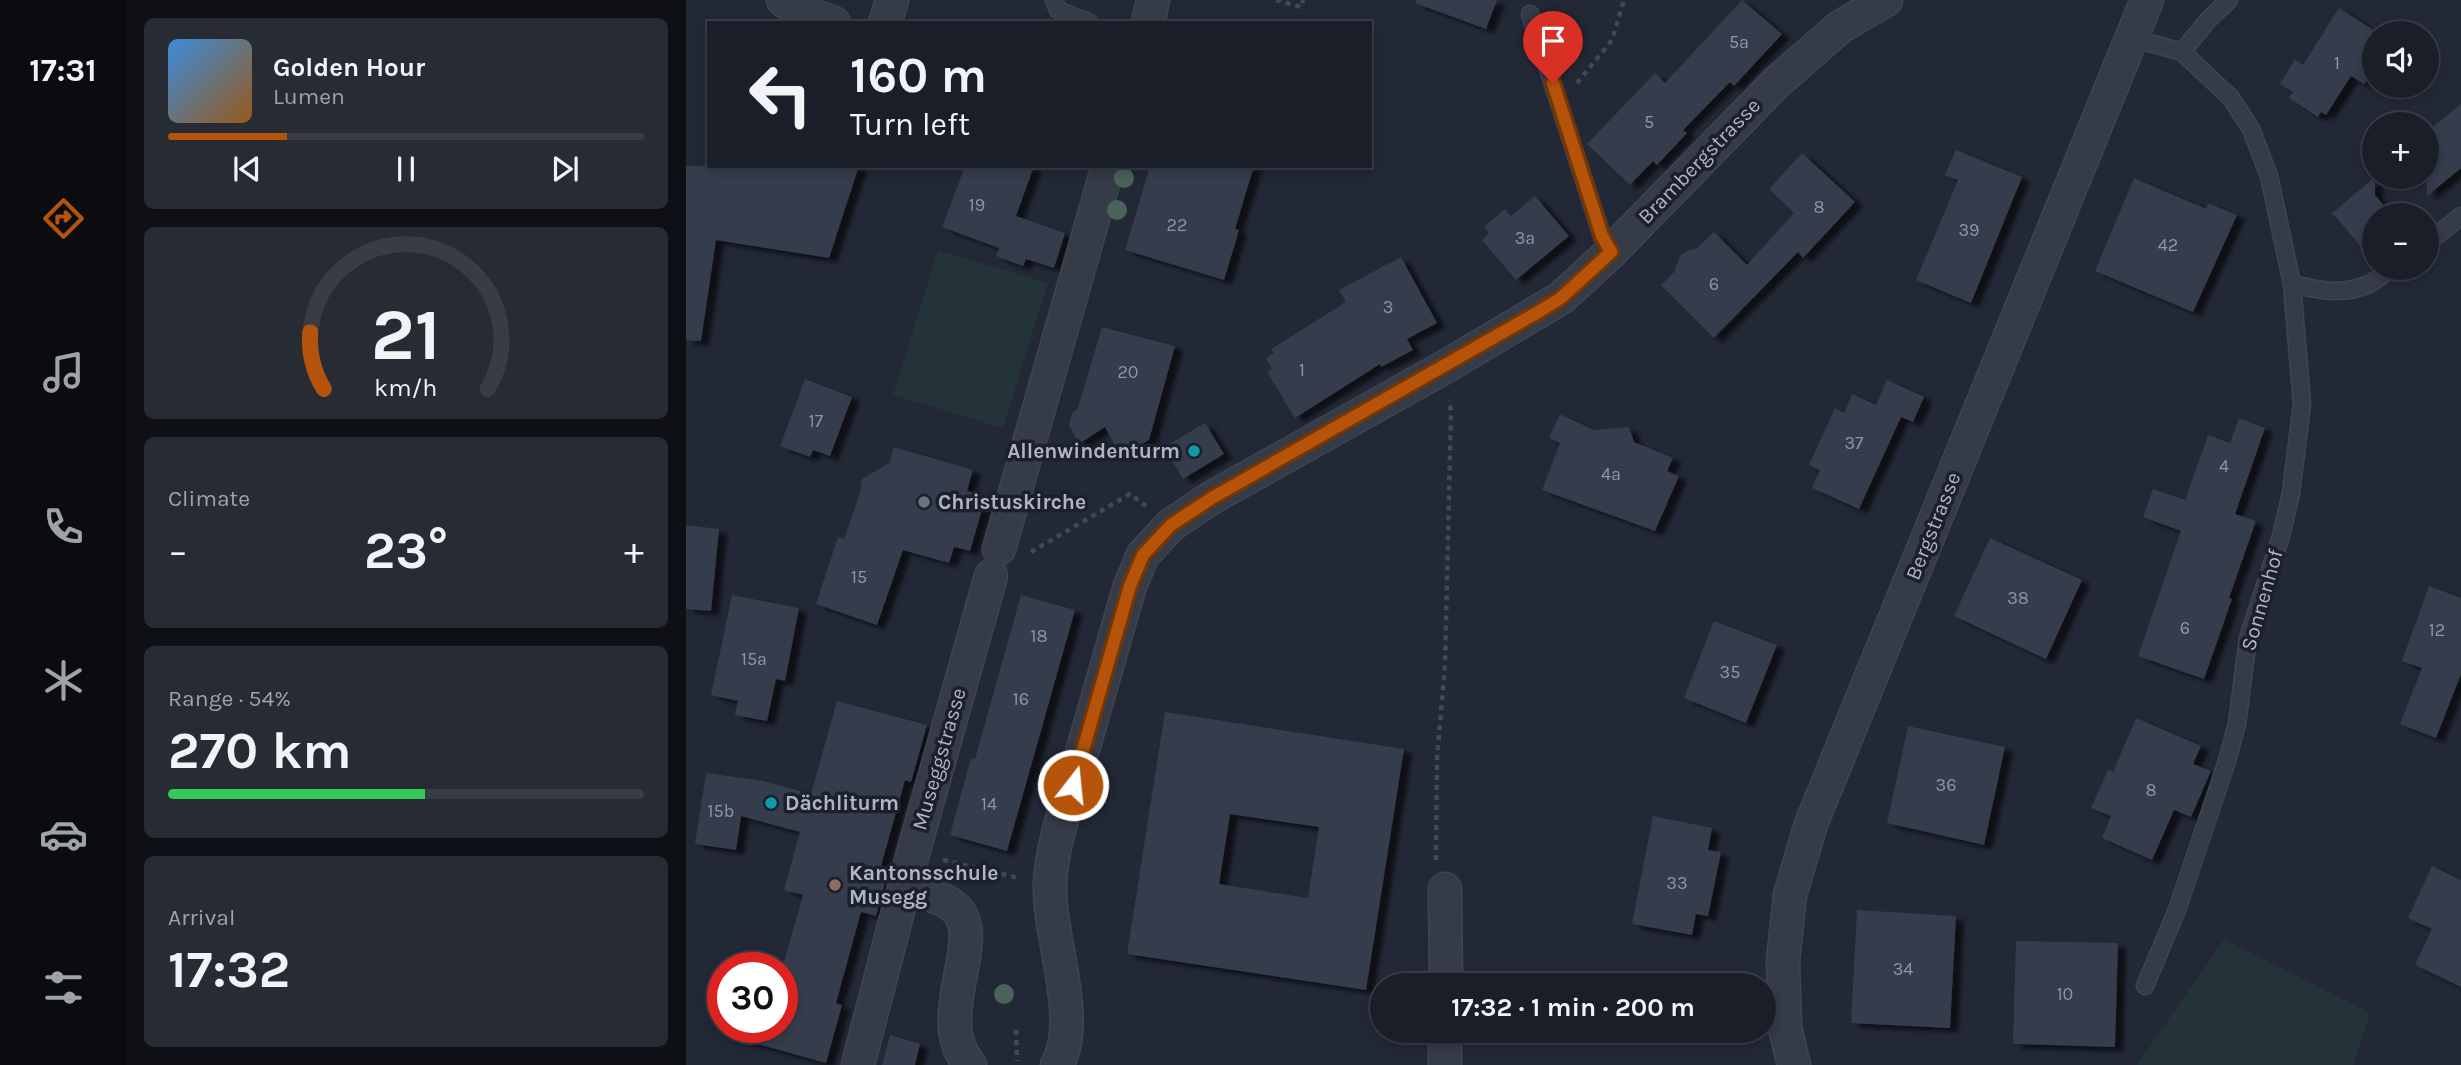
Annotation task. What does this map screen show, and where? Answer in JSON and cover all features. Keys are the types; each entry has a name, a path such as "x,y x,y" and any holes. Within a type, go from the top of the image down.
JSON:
{"street":[{"path":"783,0 799,11 828,21"},
{"path":"886,21 892,0"},
{"path":"1148,21 1153,0"},
{"name":"Brambergstrasse","path":"1056,1065 1063,1054 1067,1037 1064,995 1051,922 1051,860 1130,586 1143,555 1171,525 1212,498 1561,298 1611,252 1777,82 1840,27 1886,0"},
{"name":"Bergstrasse","path":"1794,1065 1785,1028 1783,960 1790,895 1811,824 2147,0"},
{"name":"Museggstrasse","path":"858,1065 904,886 1004,561 1107,168"},
{"path":"904,886 939,898 953,906 963,917 967,932 954,1012 955,1040 970,1065"},
{"path":"1445,889 1446,973"},
{"path":"1445,1043 1445,1065"}],"lane":[{"path":"1054,0 1058,10 1085,21"},
{"path":"2132,38 2182,51 2229,0"},
{"path":"1530,14 1602,236 1611,252"},
{"name":"Sonnenhof","path":"2144,986 2177,910 2227,761 2237,724 2248,638 2281,536 2291,493 2302,404 2292,284 2269,176 2251,129 2231,98 2182,51"},
{"path":"2439,233 2461,216"},
{"path":"2292,284 2323,292 2340,292 2375,280"}],"path":[{"path":"1276,0 1300,7 1303,0"},
{"path":"1560,106 1612,40 1623,0"},
{"path":"1443,368 1451,411 1445,665 1437,759 1436,869 1445,889"},
{"path":"1004,561 1130,494 1150,509"},
{"path":"953,861 1020,878"},
{"path":"1016,1030 1017,1061"}],"shaded area":[{"path":"938,250 1048,283 1003,428 893,395"},
{"path":"2224,939 2370,1013 2353,1065 2137,1065"}],"building":[{"path":"1416,0 1497,0 1486,29 1415,3"},
{"path":"1742,0 1782,34 1734,86 1730,82 1683,130 1687,133 1657,165 1653,161 1630,185 1587,144 1655,73 1665,83"},
{"path":"2339,8 2362,23 2362,83 2351,76 2326,115 2321,112 2318,117 2289,98 2293,92 2280,84 2295,59 2303,65"},
{"path":"2461,104 2461,168 2439,186 2439,122"},
{"path":"1956,150 2022,177 1971,303 1916,280 1958,180 1945,175"},
{"path":"1802,153 1855,202 1803,258 1798,252 1714,338 1661,285 1674,272 1680,256 1696,249 1714,232 1747,265 1794,213 1769,189"},
{"path":"686,166 858,168 829,258 716,240 701,341 686,340"},
{"path":"964,168 1033,168 1016,216 1065,233 1054,268 1026,259 1023,266 996,256 999,248 942,227"},
{"path":"1149,168 1253,168 1235,229 1239,230 1224,280 1125,250"},
{"path":"2134,178 2206,209 2208,203 2237,215 2193,312 2095,271"},
{"path":"2362,188 2375,189 2375,195 2382,203 2362,203 2362,248 2334,215 2330,215"},
{"path":"1535,196 1569,236 1516,280 1482,240 1489,233 1484,227 1505,209 1511,216"},
{"path":"1401,257 1437,323 1407,339 1413,350 1381,367 1380,364 1295,418 1267,372 1272,369 1266,358 1274,353 1271,349 1346,302 1339,290"},
{"path":"1102,327 1175,346 1149,440 1128,453 1117,450 1105,427 1079,444 1069,425 1072,413 1078,408"},
{"path":"805,379 852,397 830,456 813,450 810,457 780,446"},
{"path":"1887,380 1924,397 1913,422 1901,417 1859,509 1812,488 1820,470 1809,465 1835,408 1844,413 1852,394 1876,405"},
{"path":"1560,414 1594,430 1629,427 1634,442 1673,458 1667,471 1679,476 1655,531 1542,490 1560,443 1549,438"},
{"path":"2239,418 2265,428 2235,514 2256,521 2204,679 2138,656 2181,531 2143,517 2153,489 2185,500 2208,435 2230,443"},
{"name":"Allenwindenturm","path":"1205,423 1224,454 1183,479 1164,447"},
{"name":"Christuskirche","path":"894,447 973,470 967,491 986,496 970,551 954,547 949,563 903,550 877,625 816,604 838,537 844,539 860,493 862,479 889,463"},
{"path":"686,525 719,529 711,611 686,609"},
{"path":"1990,538 2082,580 2046,659 1954,616"},
{"path":"2429,586 2461,598 2461,674 2436,738 2400,724 2422,668 2402,661"},
{"path":"732,595 799,608 785,681 776,679 767,721 735,715 738,701 711,695"},
{"path":"1021,595 1075,610 1007,851 950,835 971,758 975,759"},
{"path":"1714,621 1777,645 1746,723 1684,698"},
{"name":"Kantonsschule Musegg","path":"837,701 927,725 911,782 905,780 878,877 886,879 876,916 861,912 836,1003 842,1005 826,1063 754,1043 798,1043 798,952 787,952 803,895 784,890 800,832 741,816 736,850 695,844 706,773 764,781 811,794"},
{"path":"1165,712 1404,749 1366,990 1127,954","holes":["1230,814 1319,827 1308,898 1219,884"]},
{"path":"2136,718 2201,746 2193,764 2211,771 2191,817 2174,810 2152,860 2102,838 2111,816 2091,808 2108,770 2113,772"},
{"path":"1908,726 2005,747 1984,845 1887,823"},
{"path":"1653,816 1712,828 1708,850 1721,852 1708,916 1696,914 1692,935 1632,924"},
{"path":"2432,866 2461,880 2461,987 2415,965 2432,929 2408,918"},
{"path":"1857,910 1956,916 1950,1028 1851,1023"},
{"path":"2016,941 2118,943 2115,1047 2013,1044"},
{"path":"890,1035 920,1044 915,1065 882,1065"}],"place":[{"name":"Allenwindenturm","path":"1194,451"},
{"name":"Christuskirche","path":"924,502"},
{"name":"Dächliturm","path":"771,803"},
{"name":"Kantonsschule Musegg","path":"835,885"}],"route":[{"path":"1073,785 1130,586 1143,555 1171,525 1212,498 1520,324 1561,298 1611,252 1602,236 1553,83"}]}
